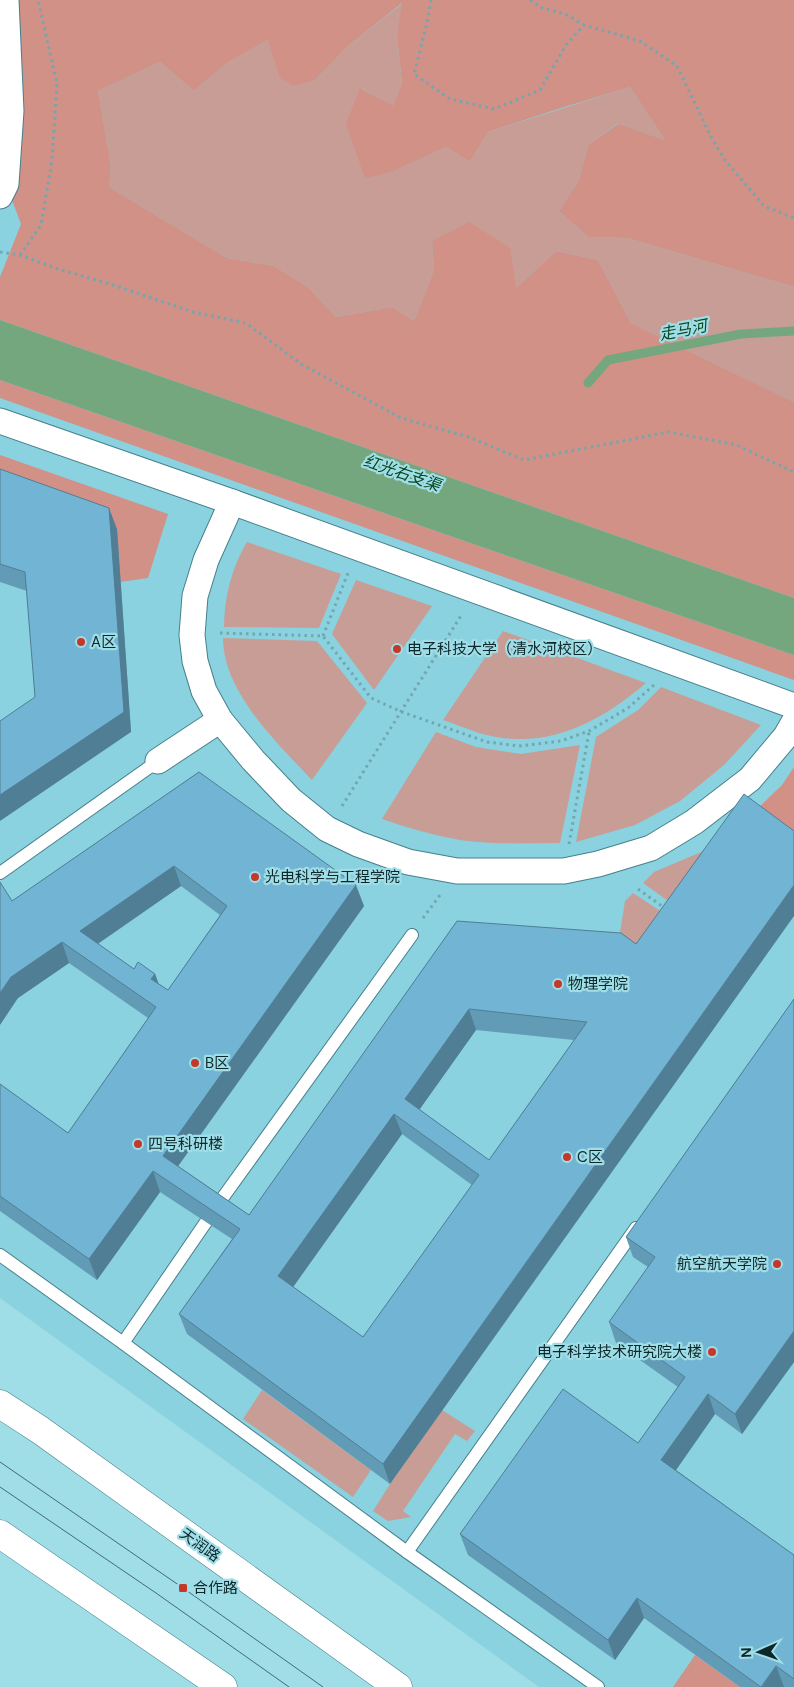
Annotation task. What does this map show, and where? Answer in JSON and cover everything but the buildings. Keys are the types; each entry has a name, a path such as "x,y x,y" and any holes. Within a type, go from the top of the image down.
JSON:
{"main road":[{"name":"天润路","path":"0,1404 40,1430 398,1687"},
{"path":"0,1534 223,1687"}],"street":[{"path":"0,196 6,184 11,111 6,0"},
{"path":"0,421 232,502 794,706"},
{"path":"232,502 206,560 195,596 192,635 195,661 204,691 220,720 253,760 291,800 327,830 358,844 408,862 457,872 564,871 598,864 651,848 694,822 750,778 786,736 794,722"},
{"path":"158,760 220,720"}],"lane":[{"path":"0,873 158,760"},
{"path":"216,1207 412,935"},
{"path":"407,1552 644,1218"},
{"path":"123,1343 206,1222"},
{"path":"0,1255 407,1552 598,1687"}],"path":[{"path":"20,255 41,225 52,160 57,84 38,0"},
{"path":"431,0 414,74 450,99 494,109 540,90 566,45 584,26"},
{"path":"530,0 542,8 565,14 584,26 640,41 677,66 712,139 725,160 764,206 794,218"},
{"path":"0,252 20,255 193,312 246,323 301,364 401,418 469,437 524,460 669,432 736,445 794,472"},
{"path":"323,636 349,570"},
{"path":"327,830 465,610"},
{"path":"192,635 223,633 323,636"},
{"path":"323,636 371,698 402,712 487,742 519,746 561,741 589,731 628,708 652,688 660,678"},
{"path":"564,871 589,731"},
{"path":"412,935 457,872"},
{"path":"638,889 669,911"}],"shaded area":[{"name":"电子科技大学（清水河校区）","path":"0,0 794,0 794,1687 539,1687 0,1298"},
{"path":"6,0 794,0 794,287 627,238 588,237 559,211 579,180 588,145 618,124 665,140 630,87 488,132 470,162 446,147 394,171 365,178 346,124 360,88 393,106 402,84 397,35 402,3 348,46 315,80 293,86 280,78 268,40 227,63 194,91 160,62 98,91 111,166 109,187 227,258 274,266 308,287 336,317 392,307 414,321 434,270 432,241 469,222 510,248 516,288 556,251 598,260 631,323 794,402 794,598 0,320 0,277 21,224 6,184"},
{"path":"403,3 397,35 402,84 393,107 361,88 394,171 446,147 470,162 488,132 630,87 665,140 617,124 588,145 579,180 559,211 588,237 627,238 794,287 794,402 631,323 598,260 556,251 516,288 432,241 434,270 414,321 392,307 336,317 308,287 274,266 227,258 109,187 111,166 98,91 160,62 194,91 227,63 268,40 315,80 348,46"},
{"path":"0,380 794,655 794,680 0,398"},
{"path":"0,455 168,514 148,578 120,582 0,486"},
{"path":"247,542 341,574 319,628 224,627 225,605 230,583 237,562"},
{"path":"356,580 432,606 374,690 332,634"},
{"path":"503,631 646,683 609,711 589,722 548,736 526,739 503,738 479,733 443,720"},
{"path":"223,638 317,641 367,703 312,780 269,733 242,697 232,678 225,658"},
{"path":"661,687 761,725 724,765 680,801 635,825 576,842 596,737 638,710"},
{"path":"436,732 476,747 521,754 580,745 560,843 472,842 440,836 382,819"},
{"path":"794,767 794,846 751,815 782,785"},
{"path":"706,850 682,911 643,883 654,872"},
{"path":"633,893 674,920 643,964 617,952 625,901"},
{"path":"262,1390 371,1470 353,1497 243,1419"},
{"path":"442,1410 475,1431 467,1441 455,1434 403,1511 411,1517 388,1521 373,1511"},
{"path":"695,1655 740,1687 673,1687"}],"water":[{"name":"红光右支渠","path":"0,320 794,598 794,655 0,380"}],"waterway":[{"name":"走马河","path":"588,383 608,360 741,334 794,331"}],"tram line":[{"path":"0,1462 323,1687"},
{"path":"0,1487 156,1593 289,1687"}],"place":[{"name":"A区","path":"81,642"},
{"name":"电子科技大学（清水河校区）","path":"397,649"},
{"name":"光电科学与工程学院","path":"255,877"},
{"name":"物理学院","path":"558,984"},
{"name":"B区","path":"195,1063"},
{"name":"四号科研楼","path":"138,1144"},
{"name":"C区","path":"567,1157"},
{"name":"航空航天学院","path":"777,1264"},
{"name":"电子科学技术研究院大楼","path":"712,1352"},
{"name":"合作路","path":"183,1588"}]}
